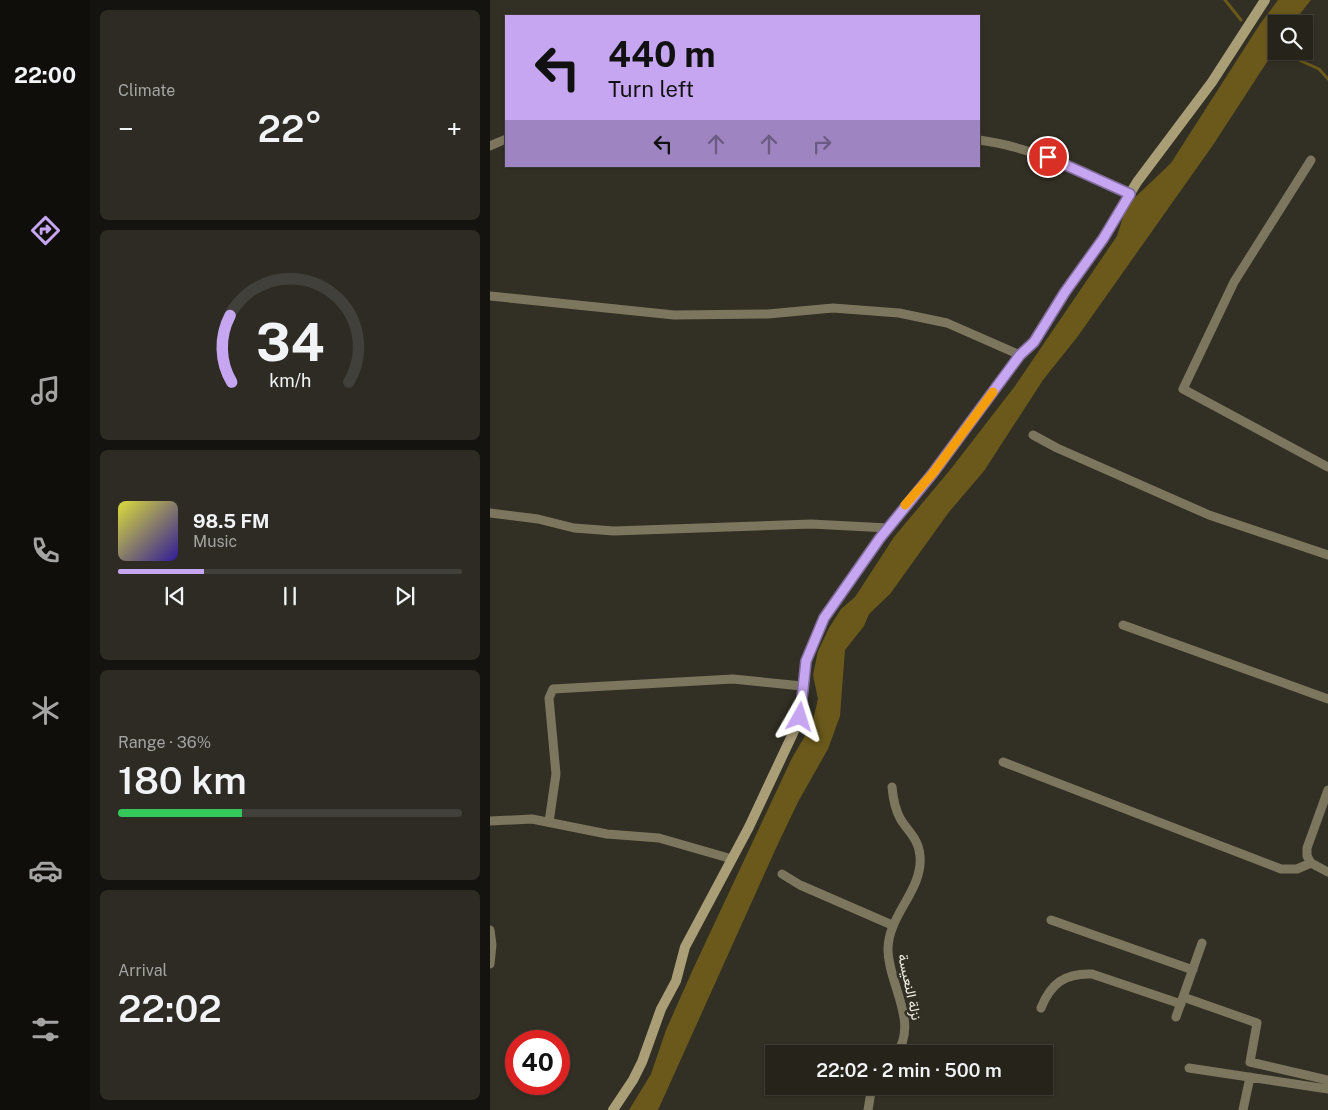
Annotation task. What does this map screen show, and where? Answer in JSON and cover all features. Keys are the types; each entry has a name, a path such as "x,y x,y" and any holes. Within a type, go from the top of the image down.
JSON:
{"street":[{"path":"613,1110 639,1068 661,1009 676,980 685,947 732,859 796,729 802,705 802,686 811,645 824,618 888,528 933,473 1020,355 1034,342 1065,292 1103,239 1130,194 1212,82 1264,0"},
{"path":"490,146 505,139"},
{"path":"980,140 1017,146 1048,157 1130,194"},
{"path":"1311,160 1234,282 1183,388 1328,467"},
{"path":"490,296 674,315 768,314 833,308 899,313 947,323 1020,355"},
{"path":"1033,435 1057,448 1209,515 1328,555"},
{"path":"490,513 538,519 574,528 614,531 811,524 888,528"},
{"path":"1122,625 1328,699"},
{"path":"549,822 556,774 549,698 553,689 733,679 802,686"},
{"path":"1003,762 1281,869 1297,870 1311,863"},
{"name":"نزلة النعيسة","path":"892,787 898,814 913,835 920,856 916,879 892,925 888,954 904,1025 904,1041 902,1045"},
{"path":"1328,790 1307,848 1307,856 1311,863 1328,872"},
{"path":"490,821 532,819 607,834 659,838 732,859"},
{"path":"782,874 800,885 892,925"},
{"path":"1051,920 1192,970"},
{"path":"490,930 490,964"},
{"path":"1176,1017 1202,943"},
{"path":"1041,1008 1048,992 1059,980 1081,973 1092,974 1258,1023 1250,1062 1328,1080"},
{"path":"1189,1068 1328,1089"},
{"path":"1243,1110 1250,1077"},
{"path":"868,1110 870,1095"}],"shaded area":[{"path":"1278,0 1311,0 1299,15 1268,15 1268,60 1213,145 1078,336 1043,380 984,471 949,512 890,594 869,614 864,626 845,650 840,716 828,749 798,802 777,846 658,1110 629,1110 651,1074 666,1030 694,967 792,758 812,724 818,699 813,675 818,651 829,628 841,609 855,597 894,537 950,470 1015,386 1117,236 1127,205 1171,163 1260,24"}],"waterway":[{"path":"1225,0 1241,20"},
{"path":"1299,60 1319,69 1328,79"}],"slow traffic":[{"path":"905,505 933,473 993,392"}],"route":[{"path":"800,717 806,661 811,645 824,618 899,512 933,473 1020,355 1034,342 1065,292 1103,239 1130,194 1048,157"}]}
